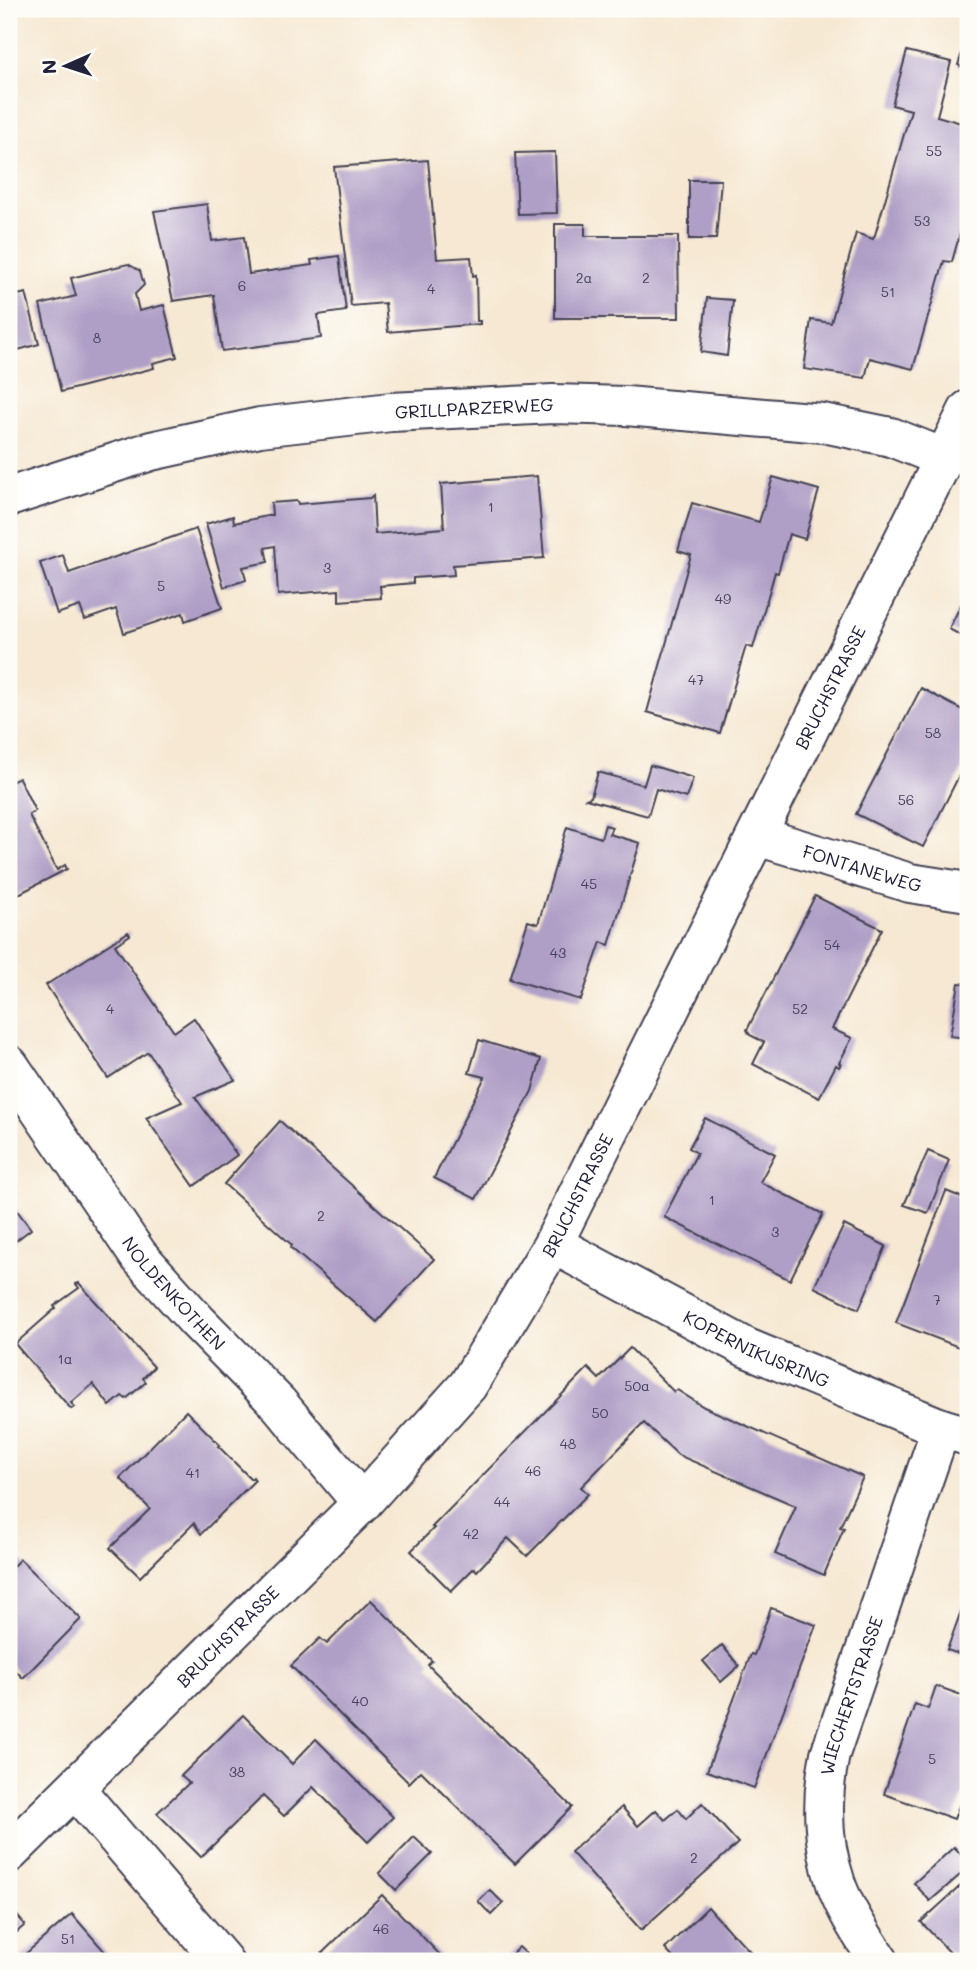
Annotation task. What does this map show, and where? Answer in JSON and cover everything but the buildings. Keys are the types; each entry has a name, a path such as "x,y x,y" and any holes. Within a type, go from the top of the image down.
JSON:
{"street":[{"name":"GRILLPARZERWEG","path":"9,497 151,451 260,427 391,412 553,404 638,407 823,423 891,437 943,458"},
{"name":"BRUCHSTRASSE","path":"9,1853 362,1503 468,1385 552,1244 968,410"},
{"name":"FONTANEWEG","path":"757,836 910,883 968,892"},
{"name":"NOLDENKOTHEN","path":"9,1065 138,1255 197,1321 278,1403 362,1503"},
{"name":"KOPERNIKUSRING","path":"552,1244 747,1348 955,1432"},
{"name":"WIECHERTSTRASSE","path":"878,1961 854,1922 836,1884 827,1844 825,1778 830,1754 955,1432"},
{"path":"75,1789 223,1961"}]}
